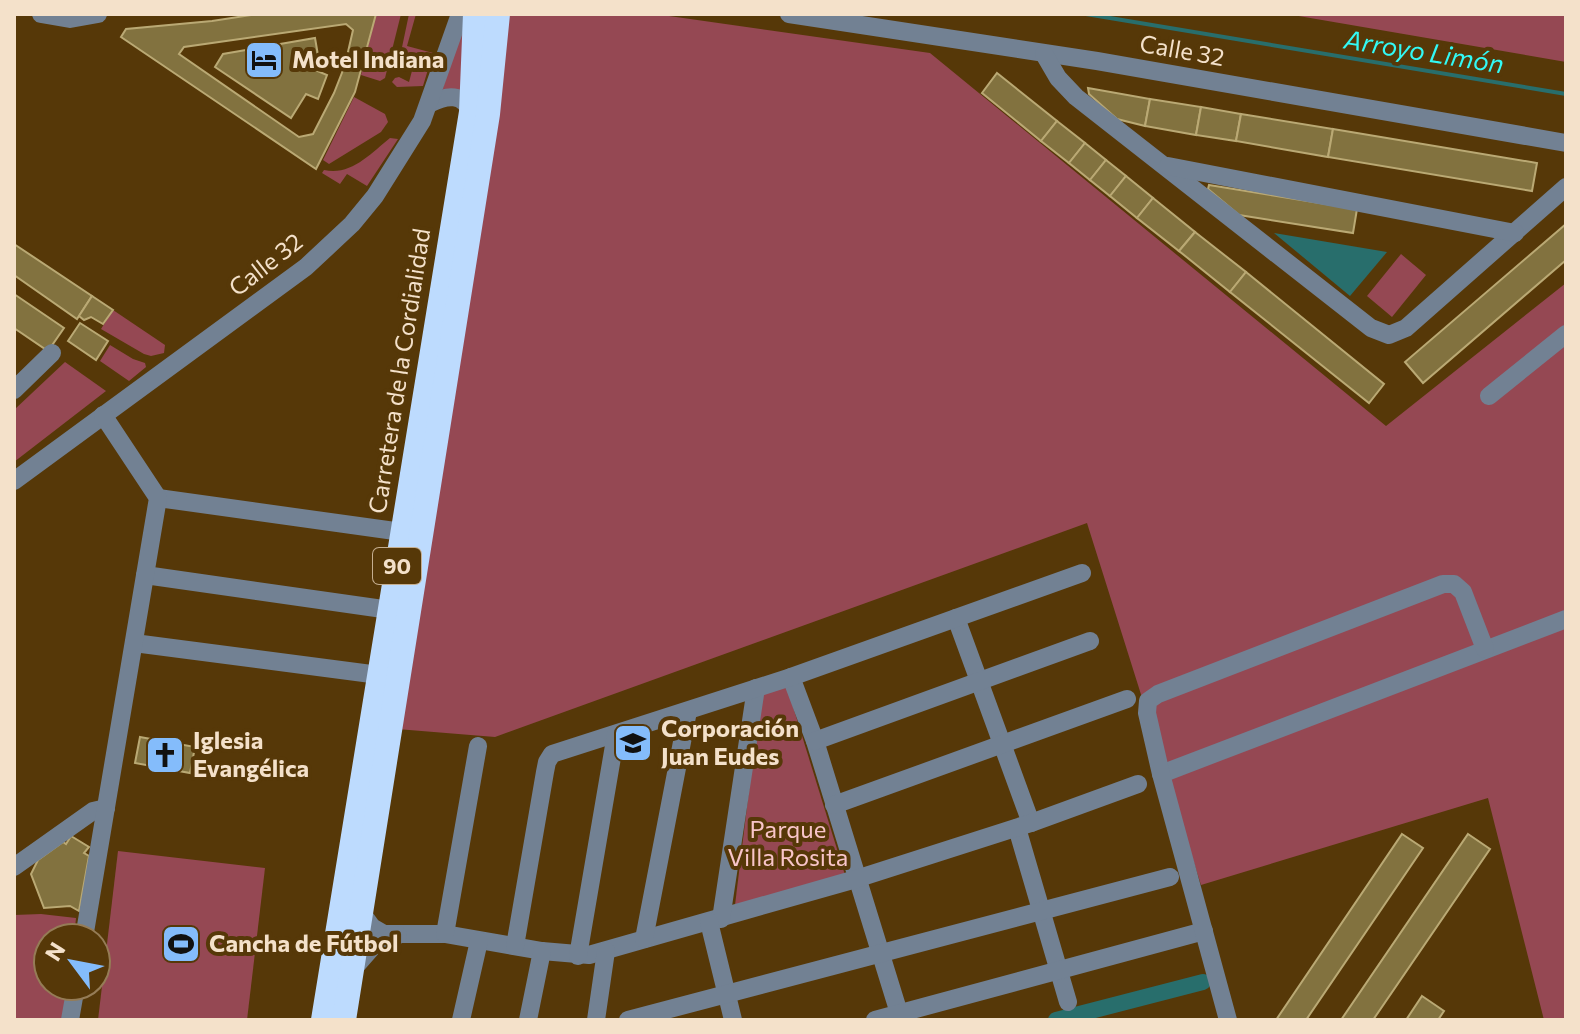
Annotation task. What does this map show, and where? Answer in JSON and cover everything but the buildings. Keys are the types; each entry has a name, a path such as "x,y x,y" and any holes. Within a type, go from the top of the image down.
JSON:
{"highway":[{"name":"Carretera de la Cordialidad","path":"323,1020 471,112 475,14"},
{"name":"Carretera de la Cordialidad","path":"344,1020 488,114 498,14"}],"street":[{"path":"41,14 70,19 98,14"},
{"name":"Calle 32","path":"14,481 255,306 329,246 375,196 431,103 460,14"},
{"name":"Calle 32","path":"789,14 1566,143"},
{"path":"1044,54 1058,78 1076,97 1371,328 1389,335 1406,328 1566,187"},
{"path":"431,103 443,97 455,97 465,102 471,112"},
{"path":"1166,166 1515,233"},
{"path":"1489,396 1566,334"},
{"path":"14,390 52,353"},
{"path":"87,922 158,498 103,415"},
{"path":"158,498 402,532"},
{"path":"515,946 547,762 552,754 791,677 1082,573"},
{"path":"145,575 390,610"},
{"path":"1228,1020 1161,774 1147,713 1148,701 1158,694 1443,584 1454,584 1463,592 1485,649"},
{"path":"956,618 1002,744 1024,825 1041,911 1068,1002"},
{"path":"1161,774 1566,619"},
{"path":"815,741 1090,641"},
{"path":"134,643 379,675"},
{"path":"791,677 815,741 899,1013"},
{"path":"733,1020 715,921 756,688"},
{"path":"834,805 1127,699"},
{"path":"644,939 688,711"},
{"path":"578,956 616,734"},
{"path":"445,934 478,746"},
{"path":"362,903 364,916 372,927 384,934 445,934 578,956 715,921 856,879 1024,825 1138,784"},
{"path":"14,867 93,811 106,808"},
{"path":"628,1020 1170,877"},
{"path":"875,1020 1204,931"},
{"path":"351,972 357,961 375,944 398,935"},
{"path":"461,1020 479,941"},
{"path":"528,1020 542,951"},
{"path":"596,1020 606,951"}],"green space":[{"path":"376,14 401,14 385,78 380,81 361,75"},
{"path":"409,14 416,14 407,46 433,53 423,86 397,87 392,82 395,78 409,82 416,56 401,52"},
{"path":"462,14 465,100 442,92"},
{"path":"507,14 655,14 930,53 1386,426 1566,283 1566,1020 1544,1020 1488,798 1201,885 1087,523 495,737 397,729"},
{"path":"1287,14 1566,14 1566,62"},
{"path":"354,97 385,114 388,122 381,132 329,164 323,160"},
{"path":"390,138 398,139 367,186 347,174 340,184 322,173 324,170 351,167"},
{"path":"1401,254 1426,275 1392,317 1367,296"},
{"path":"113,310 165,345 164,353 144,354 101,329"},
{"path":"110,345 145,363 146,367 129,381 100,361"},
{"path":"65,362 106,391 14,462 14,410"},
{"name":"Parque Villa Rosita","path":"786,684 845,875 735,905 761,692"},
{"name":"Cancha de Fútbol","path":"118,851 265,868 247,1020 98,1020 100,1002 112,1002 112,922 110,922"},
{"path":"14,915 76,918 76,922 32,922 32,1002 65,1002 62,1020 14,1020"}],"water":[{"path":"1274,233 1387,252 1350,296"}],"waterway":[{"name":"Arroyo Limón","path":"1086,14 1566,94"},
{"path":"1056,1020 1203,982"}],"place":[{"name":"Motel Indiana","path":"264,60"},
{"name":"Corporación Juan Eudes","path":"633,743"},
{"name":"Iglesia Evangélica","path":"165,755"},
{"name":"Cancha de Fútbol","path":"181,944"}]}
